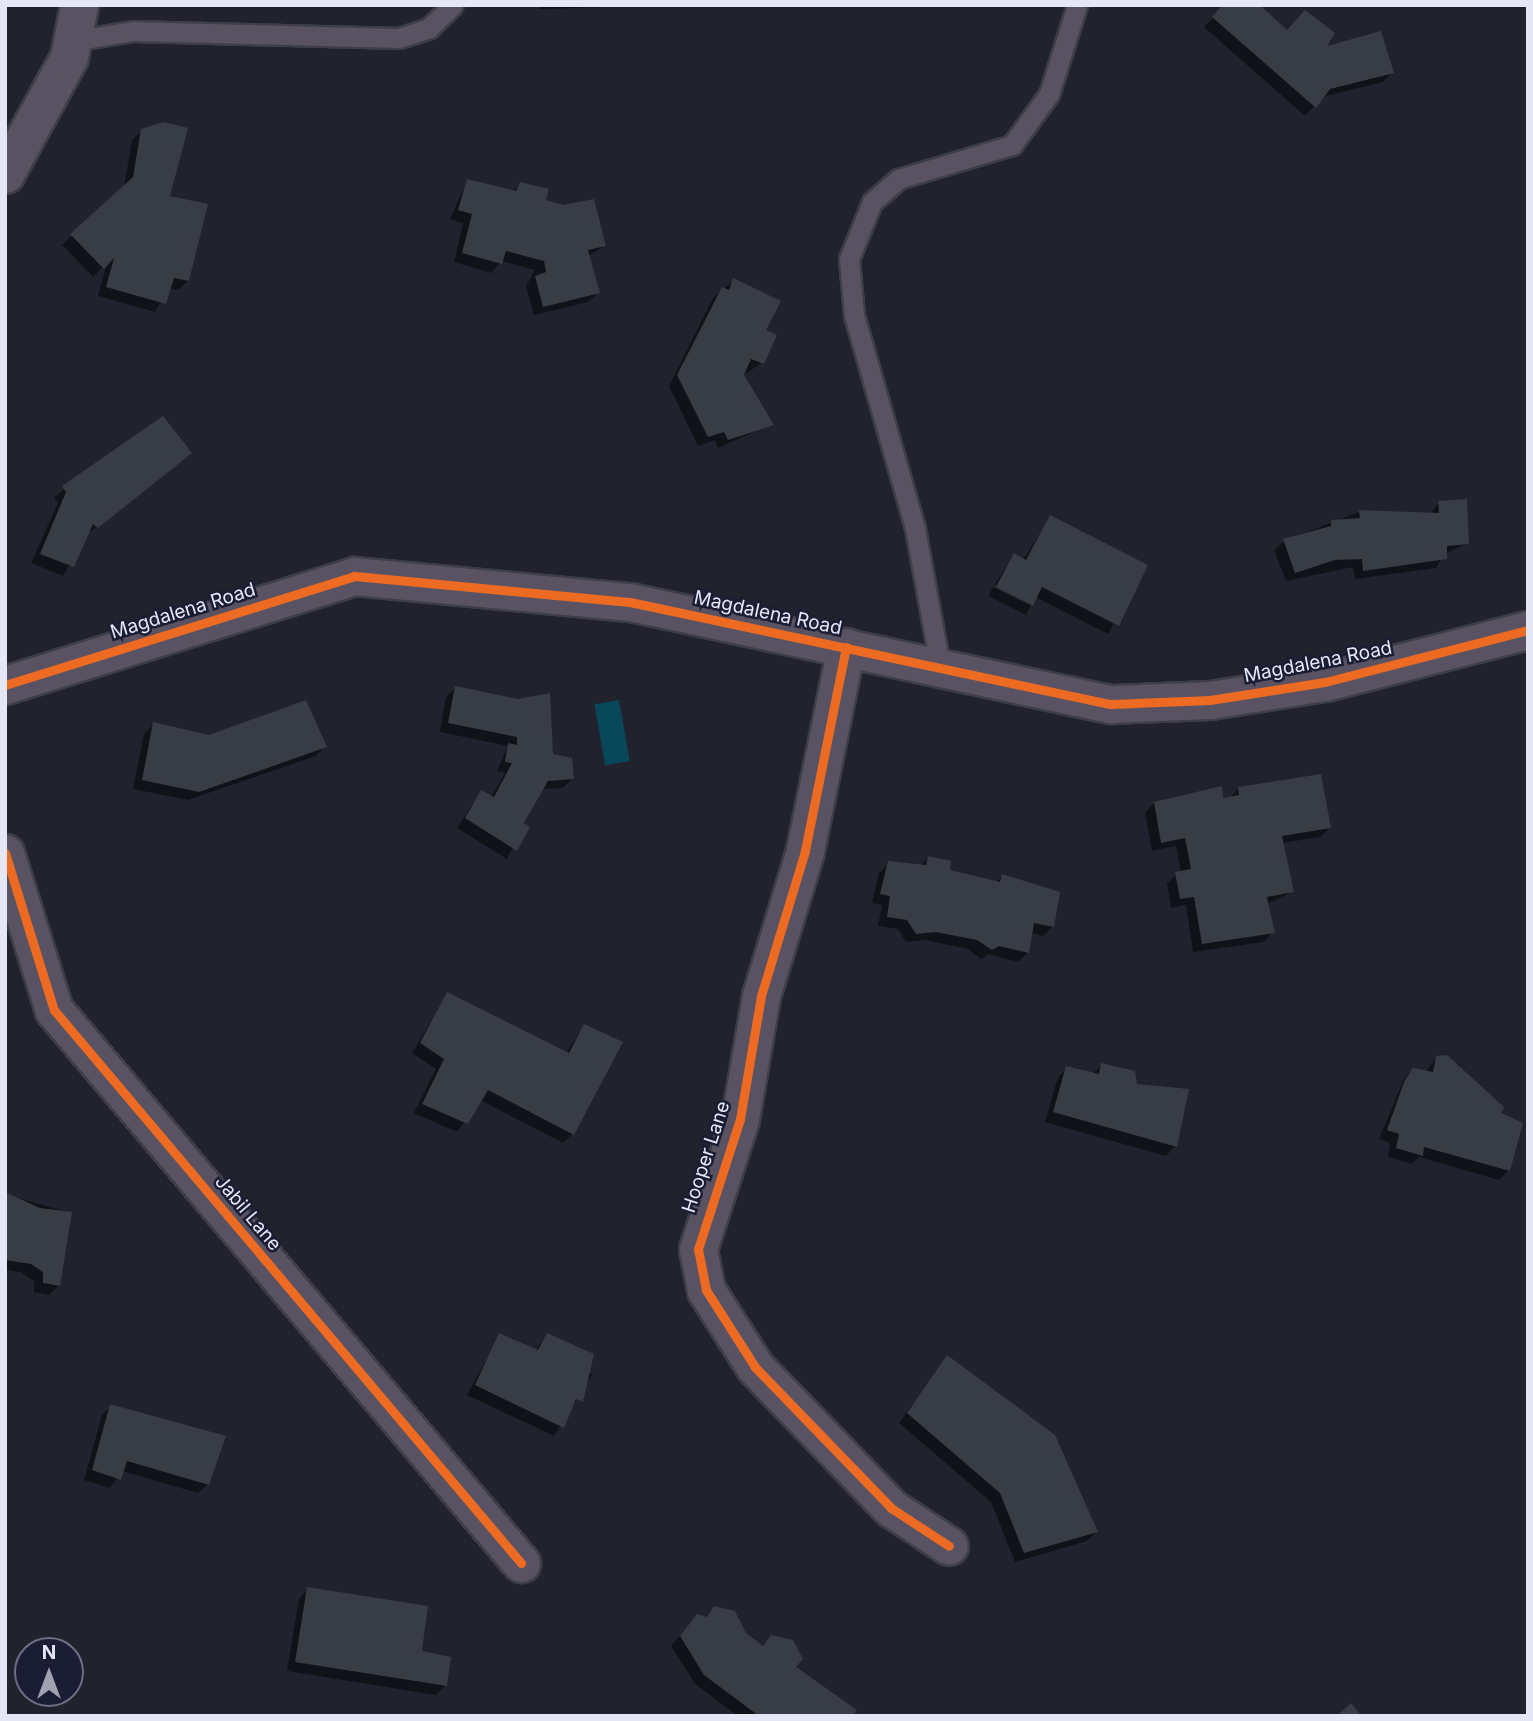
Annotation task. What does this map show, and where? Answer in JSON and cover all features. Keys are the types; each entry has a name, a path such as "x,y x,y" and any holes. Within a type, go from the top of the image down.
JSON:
{"street":[{"path":"5,174 72,41 79,5"},
{"name":"Magdalena Road","path":"5,685 354,576 630,601 1111,704 1210,700 1325,682 1528,630"},
{"name":"Hooper Lane","path":"846,647 805,850 761,996 740,1119 698,1249 706,1290 755,1367 891,1508 949,1546"},
{"name":"Jabil Lane","path":"5,853 54,1010 521,1563"}],"lane":[{"path":"72,41 133,31 399,38 429,28 453,5"},
{"path":"940,666 915,528 854,314 849,259 872,202 898,179 1012,145 1049,94 1077,5"}],"water":[{"path":"619,700 630,761 605,765 594,704"}],"building":[{"path":"1223,5 1260,5 1287,30 1305,10 1335,33 1327,46 1381,31 1394,73 1330,89 1316,108 1212,17"},
{"path":"163,122 188,128 170,196 208,204 189,281 174,278 166,304 106,287 114,258 104,269 70,234 133,177 141,129"},
{"path":"467,179 516,191 520,182 549,189 546,200 563,205 594,199 606,246 588,250 600,293 543,307 535,276 546,272 544,261 506,251 502,264 462,253 472,214 458,210"},
{"path":"733,278 781,301 766,330 777,335 764,364 751,359 744,375 774,425 728,440 724,432 708,437 677,375 722,287 729,290"},
{"path":"163,416 192,453 98,528 93,524 74,567 40,554 66,492 62,486"},
{"path":"1467,499 1469,544 1447,546 1447,559 1363,571 1362,559 1335,560 1295,573 1283,539 1331,526 1331,520 1360,518 1359,510 1439,513 1438,501"},
{"path":"1050,515 1148,565 1119,626 1042,587 1033,606 996,587 1014,553 1026,560"},
{"path":"455,686 518,699 550,693 553,754 572,758 574,779 548,781 524,823 530,827 517,851 465,818 481,790 494,797 512,763 505,762 508,743 517,745 517,737 448,723"},
{"path":"306,700 327,747 199,792 142,780 153,722 209,735"},
{"path":"1321,774 1331,828 1282,836 1294,892 1267,897 1275,933 1202,944 1194,897 1180,899 1175,872 1191,869 1185,838 1161,843 1154,802 1222,786 1223,798 1239,795 1238,787"},
{"path":"928,856 951,861 950,870 1000,882 1002,874 1060,892 1054,927 1034,923 1029,953 999,946 992,950 977,940 936,932 916,934 907,920 887,917 890,896 880,894 888,861 926,865"},
{"path":"447,992 569,1053 584,1024 623,1042 574,1135 488,1090 468,1124 422,1104 444,1059 420,1043"},
{"path":"1447,1055 1504,1107 1501,1113 1523,1123 1510,1171 1424,1147 1423,1156 1396,1148 1399,1134 1387,1130 1404,1082 1413,1068 1433,1072 1436,1056"},
{"path":"1101,1063 1135,1071 1137,1084 1189,1089 1177,1147 1053,1112 1066,1066 1099,1074"},
{"path":"5,1192 40,1208 72,1212 60,1286 43,1283 43,1272 31,1264 5,1260"},
{"path":"499,1333 538,1350 547,1333 594,1354 583,1402 576,1399 564,1428 475,1385"},
{"path":"947,1355 1055,1435 1098,1532 1024,1553 1000,1493 907,1413"},
{"path":"110,1404 226,1436 209,1485 127,1461 121,1480 92,1470"},
{"path":"307,1587 428,1606 422,1651 451,1657 447,1686 295,1662"},
{"path":"714,1606 735,1611 746,1633 763,1646 771,1635 793,1640 803,1659 796,1667 857,1710 853,1716 759,1716 704,1675 680,1636 697,1614 707,1617"},
{"path":"1351,1703 1362,1716 1337,1716"}],"cycle path":[{"path":"5,685 354,576 630,602 1111,704 1210,700 1325,682 1528,630"},
{"path":"846,647 805,851 761,996 740,1119 698,1249 706,1290 755,1367 891,1508 949,1546"},
{"path":"5,853 54,1010 521,1563"}]}
